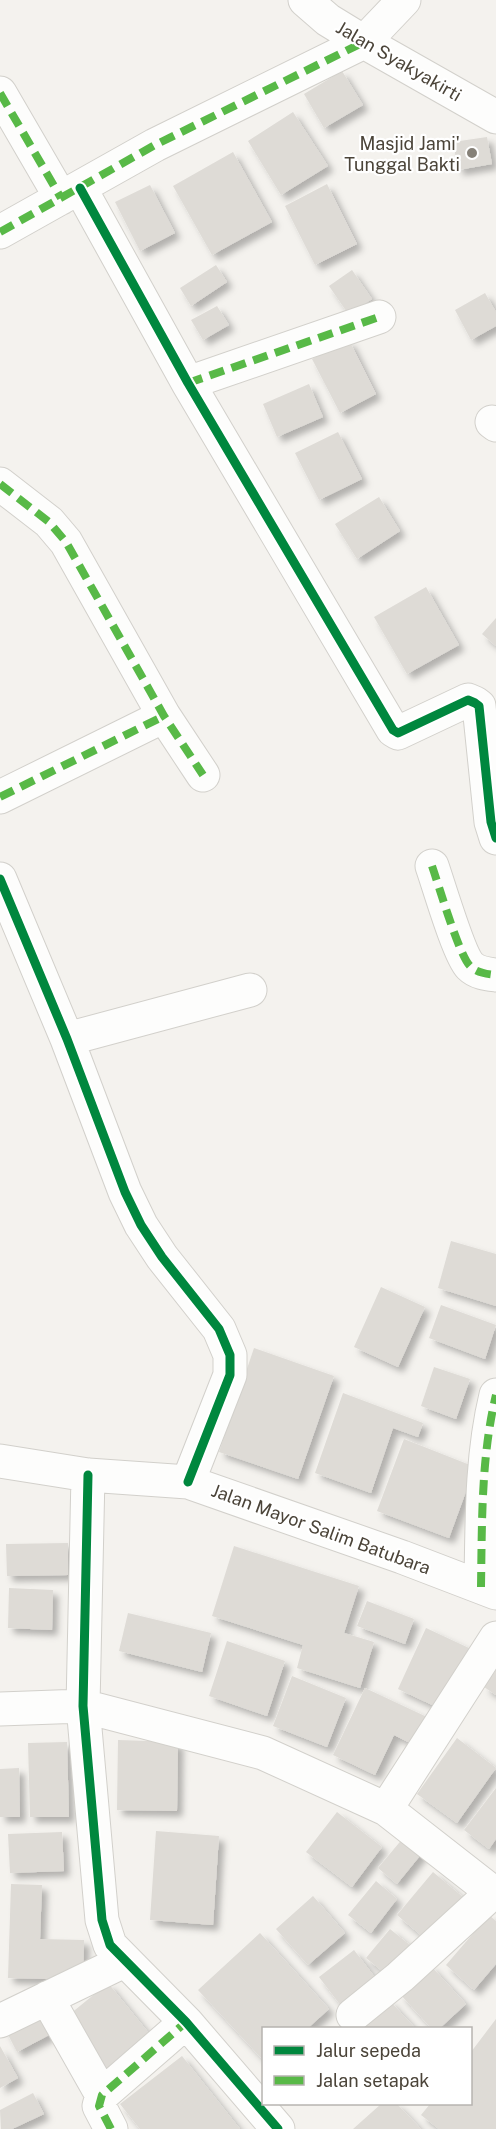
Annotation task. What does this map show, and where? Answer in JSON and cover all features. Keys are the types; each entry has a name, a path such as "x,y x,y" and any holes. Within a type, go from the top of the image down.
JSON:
{"street":[{"name":"Jalan Syakyakirti","path":"305,0 328,21 496,117"},
{"path":"0,232 155,145 364,42 404,0"},
{"path":"0,93 70,193 188,383 393,730 398,733 468,700 478,706 491,822 496,838"},
{"path":"188,383 379,317"},
{"path":"0,484 49,522 66,542 164,716 203,775"},
{"path":"0,797 164,716"},
{"path":"432,866 460,946 470,966 482,974 496,975"},
{"path":"0,879 67,1039 125,1192 141,1225 162,1257 219,1329 230,1355 230,1375 188,1482"},
{"path":"67,1039 250,990"},
{"path":"489,1590 483,1494 490,1421 496,1395"},
{"name":"Jalan Mayor Salim Batubara","path":"0,1461 88,1475 188,1482 489,1590"},
{"path":"88,1475 83,1706 102,1920 110,1945 186,2022 278,2129"},
{"path":"386,1809 496,1638"},
{"path":"0,1709 83,1706 263,1753 386,1809 494,1894 353,2015"},
{"path":"0,2021 124,1961"},
{"path":"47,1998 102,2096"},
{"path":"111,2129 99,2106 102,2096 186,2022"}],"building":[{"path":"342,71 363,105 324,128 304,94"},
{"path":"293,112 328,166 281,195 248,141"},
{"name":"Masjid Jami' Tunggal Bakti","path":"487,137 492,164 458,170 453,142"},
{"path":"233,152 272,222 212,255 173,186"},
{"path":"327,184 357,244 315,265 285,206"},
{"path":"150,185 175,233 140,251 115,202"},
{"path":"216,265 227,282 191,306 180,288"},
{"path":"352,270 372,299 349,315 329,286"},
{"path":"485,293 496,312 496,326 471,340 455,310"},
{"path":"217,306 229,325 203,340 191,320"},
{"path":"349,340 376,394 340,413 312,359"},
{"path":"309,384 323,417 277,437 263,404"},
{"path":"338,432 362,479 319,500 295,453"},
{"path":"379,497 400,531 357,559 335,524"},
{"path":"426,587 459,645 407,674 374,617"},
{"path":"496,618 496,646 482,634"},
{"path":"451,1241 496,1254 496,1306 438,1288"},
{"path":"381,1287 425,1307 398,1367 354,1347"},
{"path":"441,1305 496,1325 485,1359 429,1338"},
{"path":"254,1348 334,1376 298,1479 219,1452"},
{"path":"434,1367 470,1379 456,1419 421,1406"},
{"path":"343,1393 423,1423 418,1437 393,1428 371,1493 315,1473"},
{"path":"404,1439 475,1467 449,1538 377,1511"},
{"path":"68,1543 68,1575 7,1576 6,1544"},
{"path":"234,1546 359,1586 344,1633 374,1642 360,1688 297,1668 303,1645 212,1616"},
{"path":"9,1588 53,1590 52,1630 8,1628"},
{"path":"367,1601 414,1619 405,1644 357,1626"},
{"path":"128,1613 211,1633 202,1672 119,1651"},
{"path":"426,1628 471,1649 443,1710 398,1689"},
{"path":"227,1641 285,1661 267,1716 209,1696"},
{"path":"496,1670 496,1695 484,1687"},
{"path":"292,1676 346,1698 327,1747 273,1726"},
{"path":"365,1688 429,1718 416,1746 394,1735 375,1775 333,1755"},
{"path":"457,1738 496,1768 457,1823 417,1794"},
{"path":"118,1740 178,1742 177,1811 117,1810"},
{"path":"67,1742 69,1817 30,1817 28,1743"},
{"path":"19,1768 20,1817 0,1817 0,1769"},
{"path":"496,1788 496,1839 489,1849 464,1830"},
{"path":"337,1812 382,1847 352,1887 306,1852"},
{"path":"156,1831 219,1836 213,1925 150,1920"},
{"path":"62,1832 64,1871 10,1873 8,1834"},
{"path":"404,1837 423,1852 397,1884 378,1868"},
{"path":"433,1872 464,1898 428,1941 397,1915"},
{"path":"376,1881 397,1899 371,1933 348,1915"},
{"path":"11,1884 42,1885 40,1939 84,1940 83,1980 8,1978"},
{"path":"313,1896 345,1933 308,1965 276,1929"},
{"path":"489,1915 496,1921 496,1964 474,1990 446,1965"},
{"path":"390,1929 411,1946 387,1975 366,1958"},
{"path":"260,1933 329,2009 309,2027 262,2027 262,2059 198,1990"},
{"path":"354,1950 380,1984 345,2011 319,1977"},
{"path":"430,1965 466,2004 441,2027 430,2027 400,1994"},
{"path":"108,1983 152,2037 107,2073 64,2019"},
{"path":"389,2000 414,2027 359,2027"},
{"path":"35,2005 51,2034 17,2052 2,2023"},
{"path":"496,2019 496,2129 439,2129 421,2115 429,2105 472,2105 472,2051"},
{"path":"0,2046 18,2078 0,2088"},
{"path":"182,2056 240,2129 140,2129 120,2104"},
{"path":"33,2093 44,2114 12,2129 1,2129 0,2110"},
{"path":"380,2105 398,2105 421,2129 353,2129"}],"marked path":[{"path":"0,232 155,145 364,42"},
{"path":"0,93 61,198"},
{"path":"188,383 379,317"},
{"path":"0,484 49,522 66,542 164,716 203,775"},
{"path":"0,797 164,716"},
{"path":"432,866 465,959 476,970 496,975"},
{"path":"481,1587 485,1466 496,1395"},
{"path":"111,2129 99,2106 102,2095 186,2022"}],"cycle path":[{"path":"80,188 188,383 393,730 398,733 468,700 479,706 491,822 496,838"},
{"path":"0,879 67,1039 125,1192 141,1225 162,1257 219,1329 230,1355 230,1375 188,1482"},
{"path":"88,1475 83,1706 102,1920 110,1945 186,2022 278,2129"}],"place":[{"name":"Masjid Jami' Tunggal Bakti","path":"472,153"}]}
